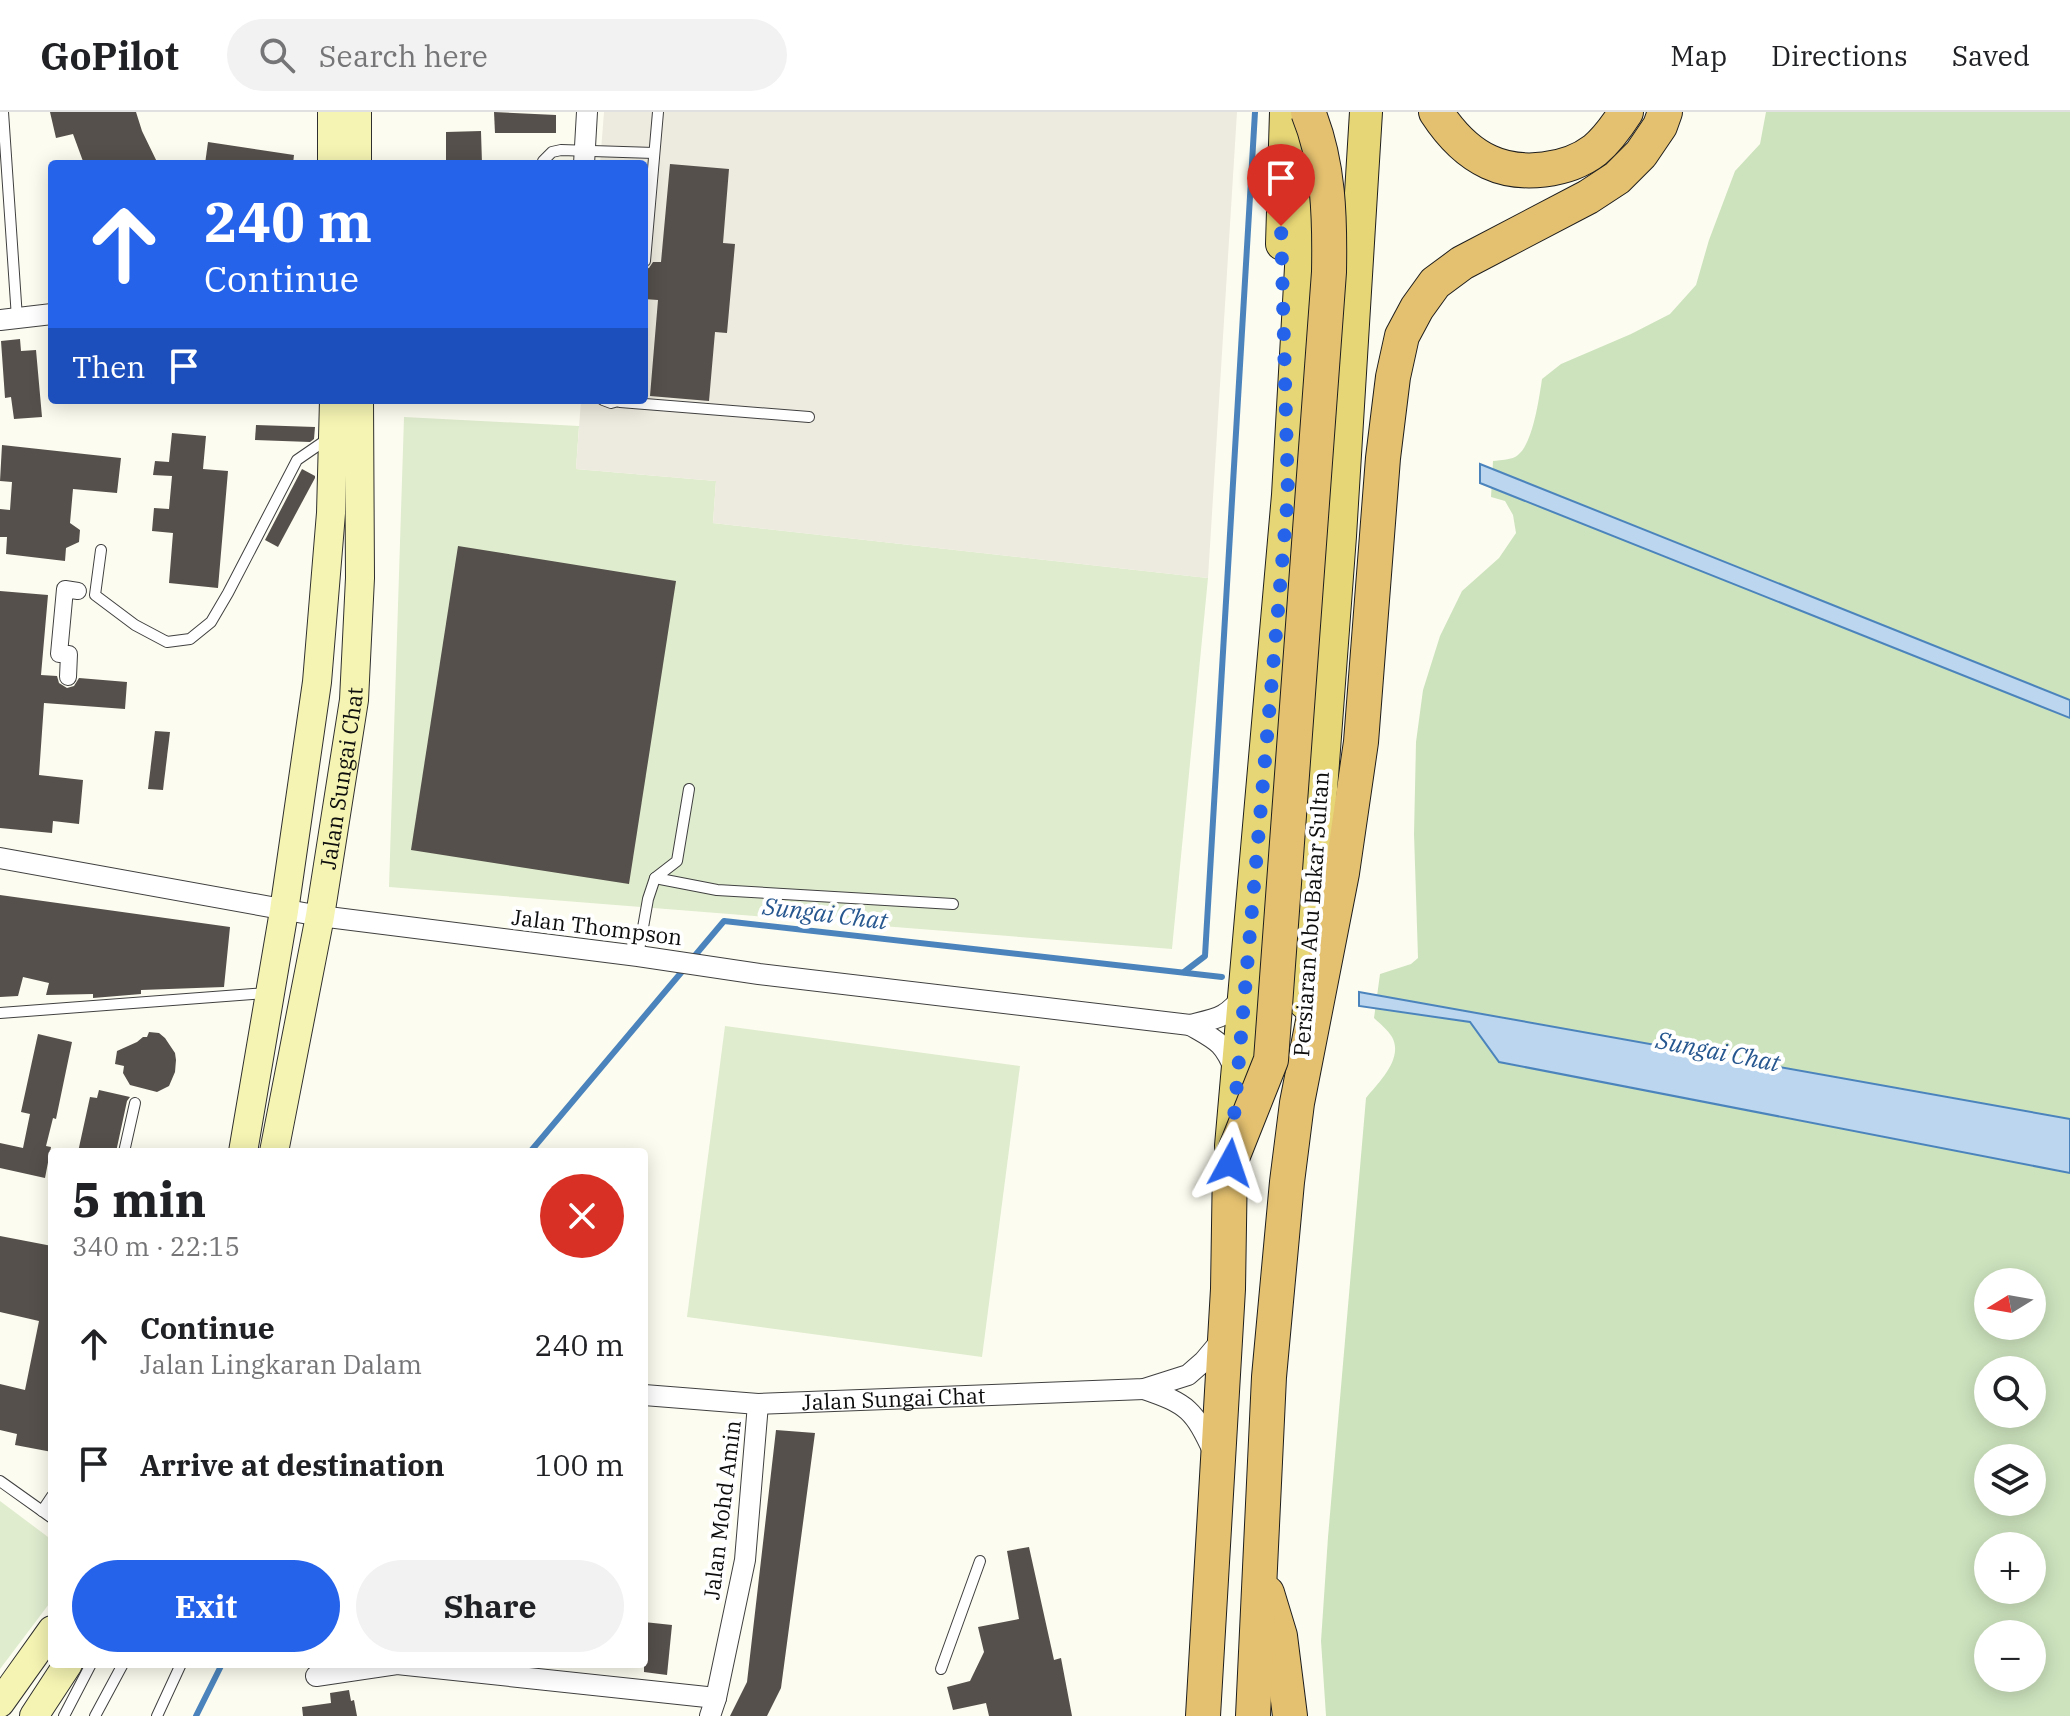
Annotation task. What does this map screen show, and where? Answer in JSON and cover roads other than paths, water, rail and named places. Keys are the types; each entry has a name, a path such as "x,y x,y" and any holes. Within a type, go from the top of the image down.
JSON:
{"highway":[{"path":"1203,1716 1226,1335 1230,1163 1271,1060 1329,272 1330,217 1324,167 1309,112"},
{"path":"1436,112 1446,127 1469,149 1490,163 1515,170 1542,170 1569,164 1594,151 1615,131 1626,112"},
{"path":"1297,1103 1342,873 1361,742 1383,458 1393,377 1402,336 1435,283 1462,263 1588,197 1617,178 1641,154 1660,126 1665,112"},
{"name":"Persiaran Abu Bakar Sultan","path":"1253,1716 1269,1377 1297,1103"},
{"path":"1259,1569 1280,1636 1290,1716"}],"main road":[{"path":"332,112 332,160"},
{"path":"357,112 357,160"},
{"path":"1286,112 1281,226 1288,495"},
{"path":"1230,1163 1288,495 1309,112"},
{"name":"Persiaran Abu Bakar Sultan","path":"1297,1103 1340,536 1366,112"},
{"name":"Jalan Sungai Chat","path":"244,1148 284,911 317,682 331,513 334,404"},
{"name":"Jalan Sungai Chat","path":"275,1148 320,916 354,700 360,578 359,404"},
{"path":"0,1703 48,1636"},
{"path":"34,1716 65,1668"}],"street":[{"path":"584,158 587,112"},
{"path":"8,319 48,314"},
{"path":"68,677 69,654 59,654 65,589 78,591"},
{"name":"Jalan Thompson","path":"0,858 284,911 759,974 1190,1025 1223,1017 1245,993"},
{"name":"Jalan Thompson","path":"1190,1025 1221,1043 1238,1078"},
{"name":"Jalan Sungai Chat","path":"648,1395 758,1404 1144,1389 1188,1375 1226,1335"},
{"name":"Jalan Sungai Chat","path":"1144,1389 1183,1405 1200,1424 1219,1464"},
{"name":"Jalan Mohd Amin","path":"713,1707 745,1560 758,1404"},
{"path":"316,1676 370,1668"},
{"path":"426,1668 713,1707"}],"lane":[{"path":"3,112 8,319"},
{"path":"648,225 658,112"},
{"path":"544,160 552,152 561,150 584,158 654,153"},
{"path":"648,403 809,417"},
{"path":"101,550 95,595 135,625 167,642 190,639 211,622 297,460 334,435"},
{"path":"646,957 648,899 655,878 677,861 689,789"},
{"path":"655,878 717,890 953,904"},
{"path":"0,1013 269,993"},
{"path":"125,1148 135,1103"},
{"path":"0,1481 47,1514"},
{"path":"941,1669 980,1561"},
{"path":"64,1716 89,1668"},
{"path":"95,1716 121,1668"},
{"path":"157,1716 179,1668"}],"water":[{"path":"1480,464 2070,700 2070,718 1480,483"},
{"path":"1359,992 2070,1119 2070,1173 1499,1062 1470,1022 1359,1006"}],"waterway":[{"path":"1184,972 1205,956 1255,112"},
{"name":"Sungai Chat","path":"692,959 724,921 1222,977"},
{"name":"Sungai Chat","path":"533,1148 685,968"},
{"name":"Sungai Chat","path":"196,1716 220,1668"}]}
